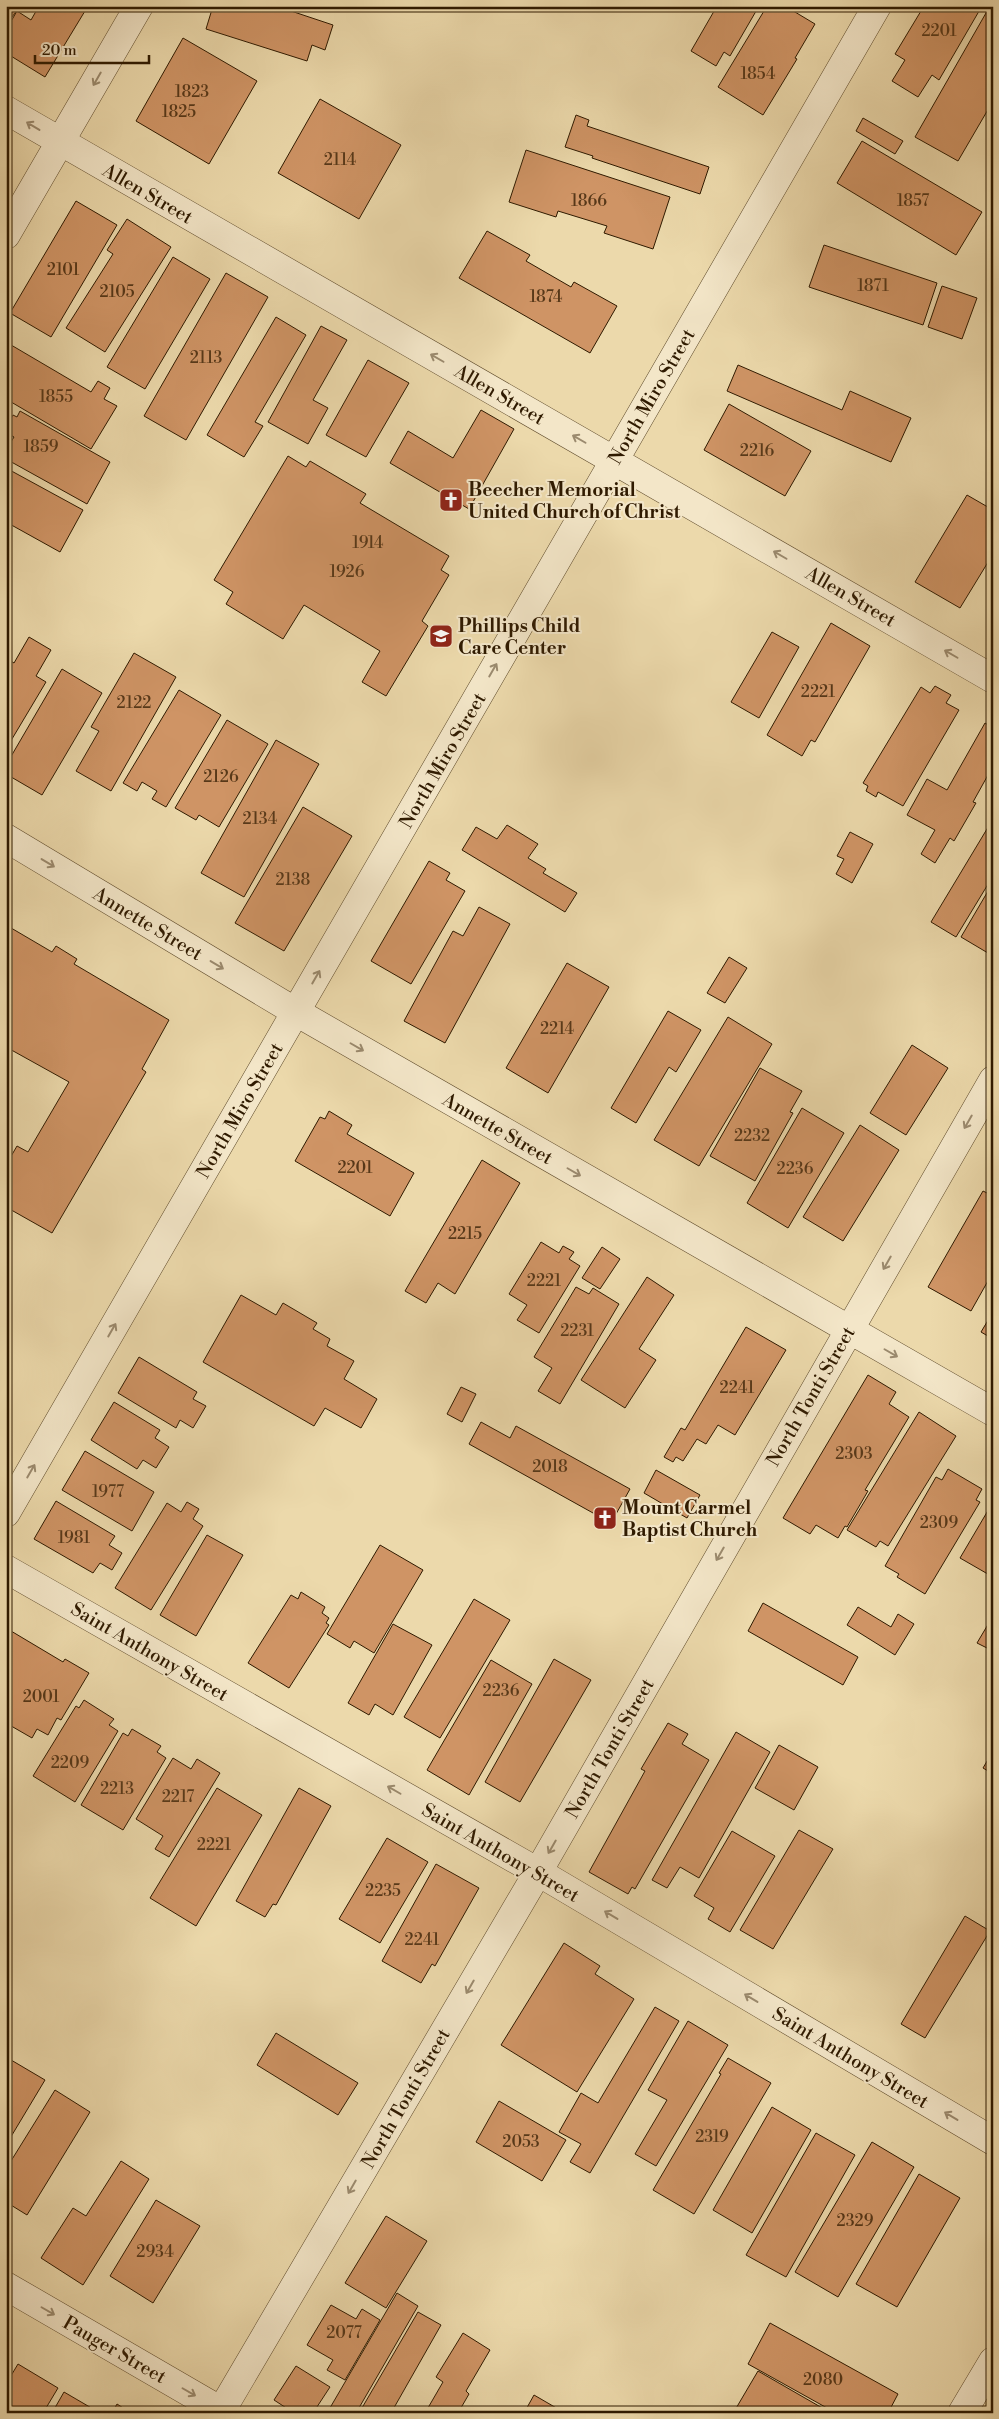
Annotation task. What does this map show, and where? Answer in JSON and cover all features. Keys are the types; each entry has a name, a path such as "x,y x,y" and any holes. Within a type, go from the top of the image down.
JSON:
{"street":[{"path":"6,235 139,6"},
{"name":"North Miro Street","path":"6,1513 876,6"},
{"name":"Allen Street","path":"6,110 993,679"},
{"name":"Annette Street","path":"6,838 296,1012 993,1412"},
{"name":"North Tonti Street","path":"222,2412 538,1872 993,1080"},
{"name":"Saint Anthony Street","path":"6,1569 538,1872 993,2141"},
{"name":"Pauger Street","path":"6,2286 222,2412"},
{"path":"962,2413 993,2361"}],"building":[{"path":"6,6 21,6 6,24"},
{"path":"39,6 88,6 45,77 6,53 9,48 6,47 6,30 17,11 31,20"},
{"path":"213,6 276,6 333,25 325,50 312,45 307,61 206,29"},
{"path":"717,6 759,6 730,56 724,52 716,66 691,51"},
{"path":"767,6 785,6 815,24 795,58 797,59 763,115 718,87"},
{"path":"924,6 982,6 939,80 932,75 918,97 892,81 905,60 895,54"},
{"path":"990,6 993,6 993,101 958,161 915,137"},
{"path":"183,38 257,81 209,164 136,121"},
{"path":"320,99 401,145 359,219 278,173"},
{"path":"576,115 589,120 587,126 709,167 700,194 592,158 593,156 565,147"},
{"path":"863,118 903,141 895,154 856,131"},
{"path":"862,141 982,212 956,255 837,183"},
{"path":"526,150 670,197 653,249 604,233 607,226 558,211 556,217 509,202"},
{"path":"76,201 117,225 51,337 10,313"},
{"path":"127,219 171,247 105,352 66,328 113,254 107,250"},
{"path":"487,231 530,255 526,261 571,287 574,282 617,306 590,353 459,278"},
{"path":"824,245 937,283 923,325 809,287"},
{"path":"173,257 210,279 145,389 107,367"},
{"path":"226,273 268,297 186,440 144,416"},
{"path":"942,286 977,298 962,339 928,327"},
{"path":"276,317 306,335 255,422 263,426 244,457 207,435"},
{"path":"321,326 347,340 313,400 328,408 308,444 268,422"},
{"path":"6,342 91,392 98,381 110,388 104,399 117,406 91,449 6,399"},
{"path":"368,360 409,383 366,457 326,435"},
{"path":"738,365 842,410 850,391 911,418 891,462 727,391"},
{"path":"729,404 811,451 785,496 704,450"},
{"path":"481,410 514,429 469,509 390,463 408,431 453,458"},
{"path":"20,411 110,462 87,504 6,459 6,443 9,445 14,437 7,433 9,431 6,427 13,415 17,417"},
{"path":"288,456 306,467 310,461 366,494 360,503 449,556 441,570 449,575 422,621 428,626 386,696 362,682 380,651 304,605 283,639 226,604 233,592 214,580"},
{"path":"6,468 83,510 60,552 6,522"},
{"path":"967,495 993,510 993,554 960,608 915,582"},
{"path":"831,623 870,646 815,742 811,740 802,756 767,735"},
{"path":"772,632 799,647 759,718 731,702"},
{"path":"29,637 51,650 36,676 46,682 6,749 6,658 14,663"},
{"path":"134,653 176,677 111,791 76,771 99,731 91,727"},
{"path":"62,669 102,693 42,795 6,774 6,765"},
{"path":"935,686 951,695 946,703 959,710 903,806 878,792 876,797 866,791 868,786 863,783 921,687 930,693"},
{"path":"179,690 221,715 166,807 152,799 157,791 142,782 137,791 123,783"},
{"path":"227,720 268,744 219,827 199,815 196,820 175,808"},
{"path":"985,723 993,728 993,766 973,802 976,803 954,841 950,838 935,863 921,854 935,830 907,815 927,779 947,790"},
{"path":"276,740 319,764 244,897 201,873"},
{"path":"303,807 352,836 284,951 235,923"},
{"path":"993,819 993,876 956,937 931,922"},
{"path":"507,825 538,844 528,858 546,869 543,873 577,893 565,912 462,850 476,827 497,839"},
{"path":"850,832 873,844 852,883 836,874 844,859 837,856"},
{"path":"429,861 450,873 446,880 465,891 411,984 371,961"},
{"path":"991,886 993,888 993,956 961,937"},
{"path":"479,907 510,924 445,1043 404,1021 453,931 463,936"},
{"path":"6,925 52,952 56,946 77,959 74,964 169,1020 142,1069 146,1072 52,1233 6,1207 6,1156 10,1158 17,1146 28,1152 69,1082 6,1047"},
{"path":"729,957 747,968 725,1003 707,993"},
{"path":"567,963 609,987 548,1093 506,1068"},
{"path":"668,1011 701,1030 676,1072 669,1067 636,1123 611,1108"},
{"path":"728,1017 772,1044 699,1166 654,1140"},
{"path":"912,1045 948,1068 906,1135 870,1113"},
{"path":"760,1068 802,1091 790,1112 793,1113 755,1181 710,1156"},
{"path":"802,1108 844,1133 788,1228 747,1203"},
{"path":"329,1111 352,1125 347,1134 414,1173 390,1216 295,1161 320,1117 325,1119"},
{"path":"860,1125 899,1150 843,1241 803,1217"},
{"path":"482,1160 520,1183 455,1294 438,1283 426,1303 405,1291"},
{"path":"983,1191 993,1196 993,1272 971,1311 928,1287"},
{"path":"541,1242 559,1253 563,1246 574,1252 569,1259 580,1266 539,1333 517,1320 527,1305 509,1294"},
{"path":"602,1247 620,1259 600,1289 582,1278"},
{"path":"647,1277 674,1295 639,1349 656,1360 625,1408 581,1380"},
{"path":"576,1287 589,1294 593,1288 619,1304 560,1404 538,1391 552,1368 534,1357"},
{"path":"241,1295 276,1315 283,1303 317,1323 313,1329 330,1339 327,1346 354,1361 344,1379 377,1399 361,1428 325,1408 314,1426 203,1362"},
{"path":"993,1312 993,1339 981,1332"},
{"path":"746,1327 786,1350 735,1435 718,1425 706,1444 697,1439 683,1461 676,1457 673,1462 664,1457 681,1428 685,1430"},
{"path":"139,1357 197,1392 193,1399 206,1406 193,1428 180,1420 176,1428 118,1393"},
{"path":"868,1375 896,1392 889,1404 909,1417 865,1490 868,1491 847,1527 845,1526 838,1538 816,1525 810,1534 783,1518"},
{"path":"461,1387 476,1394 462,1422 447,1414"},
{"path":"114,1402 160,1430 155,1438 169,1447 156,1468 143,1460 137,1469 91,1440"},
{"path":"919,1412 956,1436 888,1546 880,1541 876,1547 847,1530"},
{"path":"481,1422 510,1438 516,1426 630,1489 611,1523 469,1444"},
{"path":"85,1451 154,1492 132,1531 62,1490"},
{"path":"948,1469 982,1489 976,1500 980,1502 925,1594 897,1577 899,1574 885,1566 936,1477 942,1480"},
{"path":"656,1470 700,1495 687,1518 644,1493"},
{"path":"56,1501 115,1536 109,1545 122,1553 112,1570 100,1563 93,1573 34,1539"},
{"path":"187,1502 199,1509 193,1519 203,1526 151,1610 115,1588 167,1503 181,1512"},
{"path":"993,1502 993,1577 960,1558"},
{"path":"207,1535 243,1555 196,1636 160,1615"},
{"path":"380,1545 423,1570 374,1653 354,1641 350,1648 327,1634"},
{"path":"301,1592 325,1607 322,1613 329,1618 326,1623 329,1625 289,1688 248,1663 291,1595 298,1599"},
{"path":"474,1599 510,1620 440,1738 404,1717"},
{"path":"763,1603 858,1657 843,1685 748,1631"},
{"path":"858,1607 891,1627 898,1614 914,1624 895,1655 847,1625"},
{"path":"993,1616 993,1651 977,1643"},
{"path":"393,1624 432,1645 393,1715 375,1704 369,1715 348,1703"},
{"path":"6,1628 63,1662 65,1659 89,1673 61,1720 57,1718 48,1735 37,1729 32,1738 6,1723"},
{"path":"554,1659 591,1680 520,1802 485,1782"},
{"path":"491,1660 532,1684 469,1795 427,1770"},
{"path":"84,1700 114,1719 109,1725 118,1731 75,1802 33,1776 76,1706 79,1708"},
{"path":"668,1723 688,1734 682,1744 709,1760 635,1889 632,1887 628,1894 589,1872 645,1771 641,1769"},
{"path":"132,1729 161,1746 157,1752 166,1758 123,1830 81,1805 123,1733 128,1736"},
{"path":"736,1732 770,1752 699,1878 680,1867 667,1888 652,1880"},
{"path":"779,1745 818,1767 794,1810 755,1788"},
{"path":"993,1751 993,1774 983,1768"},
{"path":"173,1758 191,1769 197,1759 220,1773 169,1857 155,1849 163,1836 136,1819"},
{"path":"217,1788 262,1815 196,1926 150,1898"},
{"path":"299,1788 331,1806 276,1905 273,1904 265,1917 236,1901"},
{"path":"799,1830 833,1849 773,1949 740,1930"},
{"path":"732,1831 775,1856 730,1932 708,1919 714,1908 694,1896"},
{"path":"387,1838 428,1862 380,1943 339,1919"},
{"path":"436,1864 479,1888 435,1966 432,1964 421,1983 382,1961"},
{"path":"965,1916 990,1931 925,2038 901,2024"},
{"path":"564,1943 600,1966 595,1974 634,1999 577,2092 501,2045"},
{"path":"655,2007 679,2021 590,2173 570,2162 581,2144 559,2132 581,2093 598,2103"},
{"path":"688,2021 728,2045 656,2166 635,2154 667,2100 648,2090"},
{"path":"276,2033 358,2083 338,2115 257,2065"},
{"path":"6,2057 45,2080 6,2145"},
{"path":"728,2058 771,2083 694,2214 653,2190 721,2074 719,2073"},
{"path":"55,2090 90,2112 27,2215 6,2202 6,2169"},
{"path":"499,2101 566,2140 542,2181 476,2142"},
{"path":"772,2107 811,2130 752,2233 713,2210"},
{"path":"816,2133 855,2155 786,2277 746,2255"},
{"path":"872,2142 914,2167 838,2297 795,2272"},
{"path":"121,2161 149,2179 83,2285 41,2258 73,2208 86,2216"},
{"path":"919,2174 960,2198 897,2307 856,2284"},
{"path":"156,2200 200,2226 153,2303 110,2276"},
{"path":"386,2216 427,2241 386,2308 345,2283"},
{"path":"397,2293 418,2306 356,2413 327,2413"},
{"path":"331,2305 356,2319 362,2309 380,2320 345,2380 327,2370 333,2360 307,2345"},
{"path":"418,2312 441,2325 391,2413 359,2413"},
{"path":"770,2323 898,2394 888,2413 836,2413 748,2364"},
{"path":"463,2333 490,2350 466,2391 469,2394 458,2413 425,2413 443,2382 436,2377"},
{"path":"18,2364 58,2388 43,2413 6,2413 6,2384"},
{"path":"296,2366 330,2387 313,2413 294,2413 274,2400"},
{"path":"758,2371 831,2413 740,2413 735,2410"},
{"path":"64,2392 100,2413 52,2413"},
{"path":"534,2395 565,2413 524,2413"},
{"path":"117,2404 131,2413 112,2413"}],"place":[{"name":"Beecher Memorial United Church of Christ","path":"451,500"},
{"name":"Phillips Child Care Center","path":"441,636"},
{"name":"Mount Carmel Baptist Church","path":"605,1518"}]}
